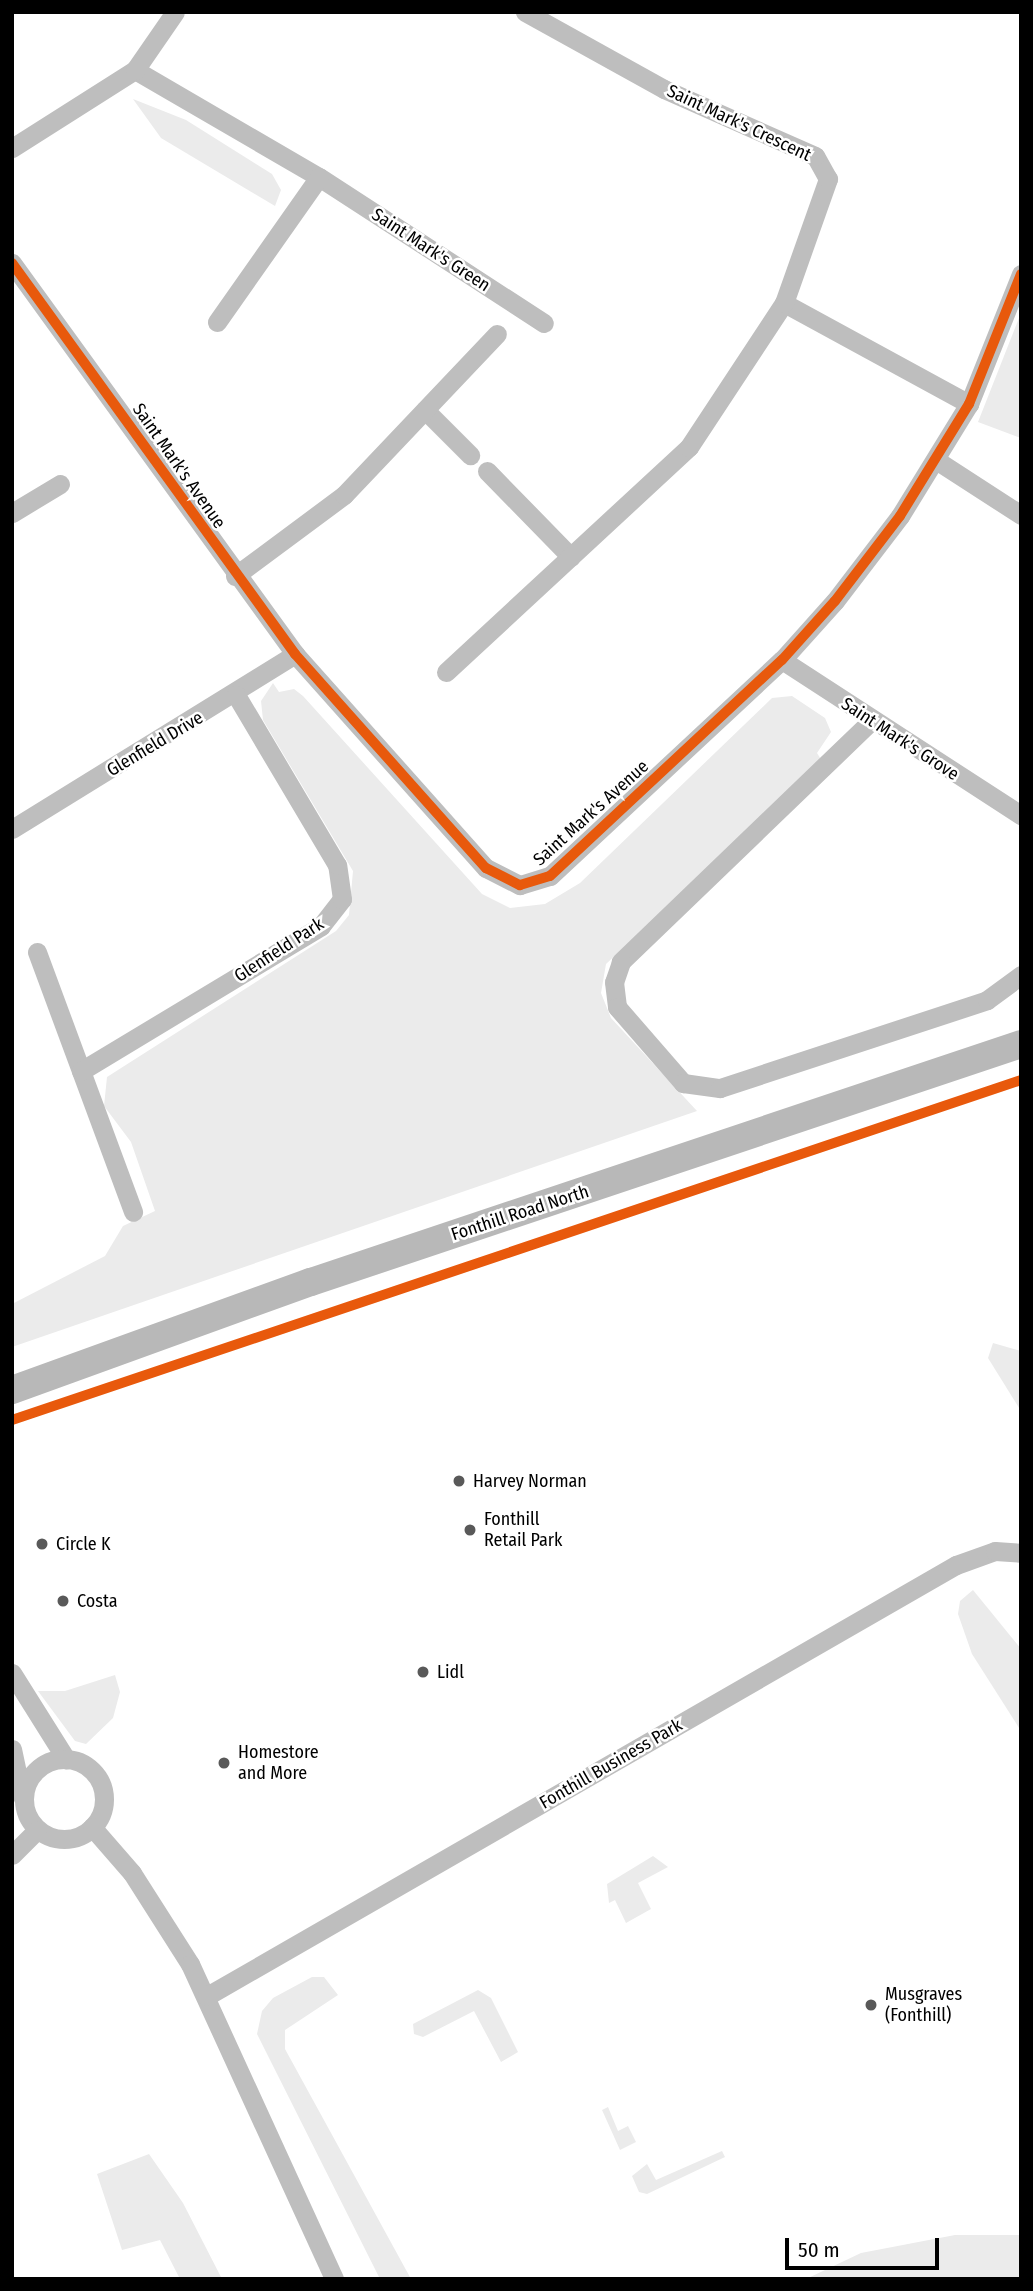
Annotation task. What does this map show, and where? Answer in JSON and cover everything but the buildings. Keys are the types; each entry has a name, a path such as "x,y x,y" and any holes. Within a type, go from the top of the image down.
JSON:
{"main road":[{"name":"Fonthill Road North","path":"15,1386 1021,1044"}],"street":[{"path":"12,148 135,70 175,12"},
{"name":"Saint Mark's Crescent","path":"446,673 689,447 784,303 828,179 815,156 663,89 525,12"},
{"name":"Saint Mark's Green","path":"135,70 319,177 544,323"},
{"path":"217,322 319,177"},
{"name":"Saint Mark's Avenue","path":"12,263 235,576 295,654 486,868 520,886 550,876 782,660 855,575 936,460 969,404 1021,274"},
{"path":"784,303 969,404"},
{"path":"235,576 334,503 497,334"},
{"path":"425,410 470,455"},
{"path":"936,460 1021,515"},
{"path":"487,471 571,557"},
{"path":"12,513 60,484"},
{"name":"Glenfield Drive","path":"12,829 236,695 295,654"},
{"name":"Saint Mark's Grove","path":"782,660 870,722 1021,815"},
{"name":"Glenfield Park","path":"81,1071 321,926 342,899 337,865 236,695"},
{"path":"870,722 621,962 614,982 617,1007 683,1083 720,1088 987,1000 1021,975"},
{"path":"37,951 132,1212"},
{"name":"Fonthill Business Park","path":"207,1996 956,1565 995,1551 1021,1553"},
{"path":"12,1673 66,1759"},
{"path":"12,1749 23,1801 37,1830 71,1839 92,1827 102,1810 102,1787 85,1765 66,1759 41,1766 23,1801"},
{"path":"92,1827 156,1907 207,1996 334,2279"},
{"path":"12,1855 37,1830"}],"shaded area":[{"path":"133,99 186,120 272,174 281,190 275,206 161,138"},
{"path":"1021,313 1021,438 978,422"},
{"path":"273,683 279,692 294,689 303,696 482,894 510,908 545,904 580,883 772,698 792,696 825,718 831,732 817,753 822,761 606,964 601,993 611,1018 697,1111 12,1347 12,1304 105,1256 123,1226 155,1211 131,1142 104,1106 107,1077 336,931 349,915 353,871 263,720 261,701"},
{"path":"993,1343 1021,1351 1021,1411 988,1358"},
{"path":"973,1590 1021,1649 1021,1731 972,1654 958,1614 960,1601"},
{"path":"115,1675 120,1692 113,1718 86,1744 75,1741 38,1691 65,1691"},
{"path":"653,1856 668,1867 638,1883 651,1909 626,1923 615,1900 609,1903 607,1884"},
{"path":"312,1977 324,1977 338,1995 285,2030 285,2049 411,2279 380,2279 257,2034 262,2011 273,1998"},
{"path":"478,1990 491,1998 518,2052 501,2062 474,2011 423,2037 414,2034 413,2024"},
{"path":"608,2107 618,2131 628,2126 636,2142 620,2150 602,2110"},
{"path":"722,2151 725,2157 647,2194 639,2192 632,2176 647,2164 656,2180"},
{"path":"149,2154 183,2203 222,2279 180,2279 160,2240 122,2250 97,2174"},
{"path":"955,2235 1021,2235 1021,2279 806,2279 861,2253"}],"cycle path":[{"path":"12,263 295,654 486,868 520,885 550,876 782,660 835,601 900,516 969,404 1021,274"},
{"path":"12,1420 1021,1080"}],"place":[{"name":"Harvey Norman","path":"459,1481"},
{"name":"Fonthill Retail Park","path":"470,1530"},
{"name":"Circle K","path":"42,1544"},
{"name":"Costa","path":"63,1601"},
{"name":"Lidl","path":"423,1672"},
{"name":"Homestore and More","path":"224,1763"},
{"name":"Musgraves (Fonthill)","path":"871,2005"}]}
